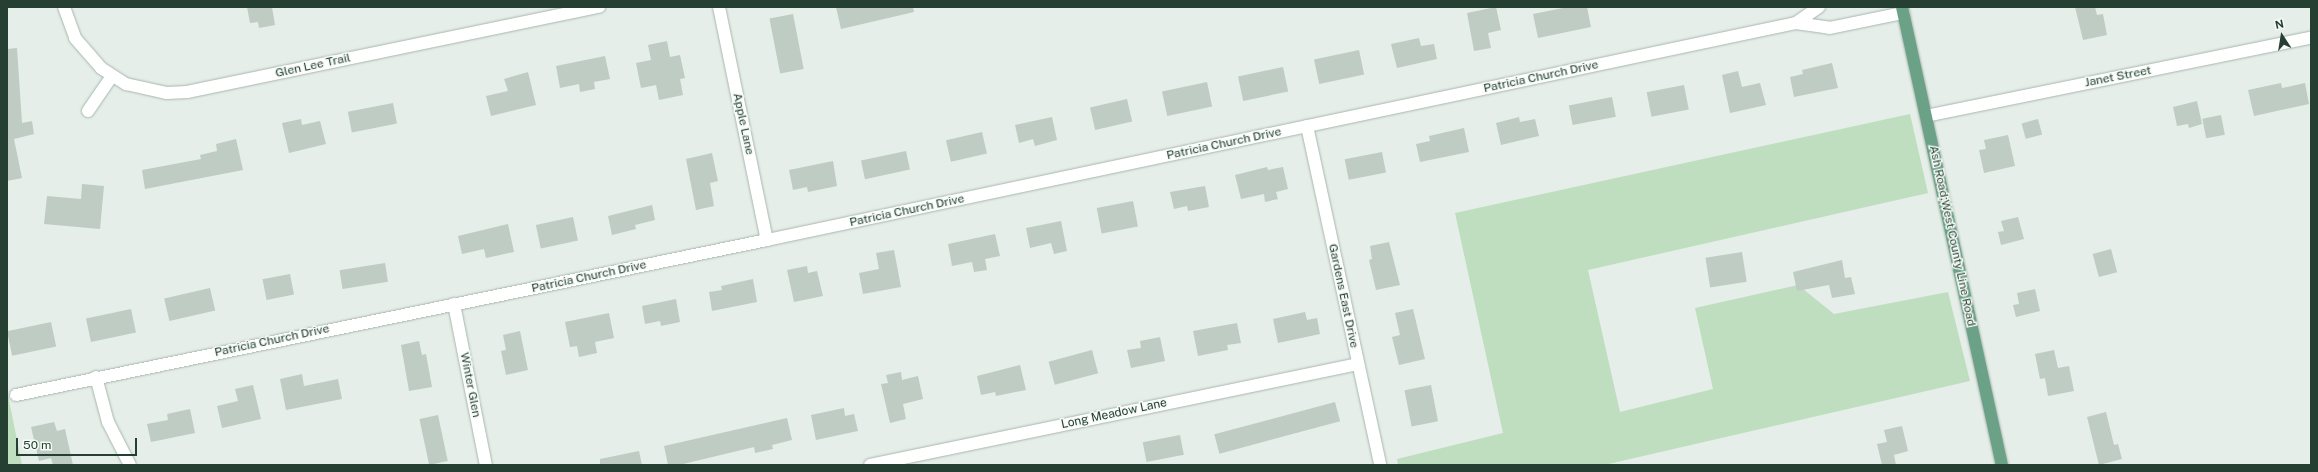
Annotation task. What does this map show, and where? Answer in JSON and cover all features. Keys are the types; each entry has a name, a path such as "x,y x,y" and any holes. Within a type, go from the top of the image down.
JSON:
{"main road":[{"name":"Ash Road;West County Line Road","path":"1902,10 2002,465"}],"street":[{"name":"Glen Lee Trail","path":"64,7 76,38 87,54 112,76 146,90 167,93 187,92 599,7"},
{"name":"Apple Lane","path":"719,7 767,240"},
{"name":"Patricia Church Drive","path":"1796,23 1819,7"},
{"name":"Patricia Church Drive","path":"16,394 767,240 1796,23 1830,28 1902,10"},
{"name":"Janet Street","path":"1926,116 2311,38"},
{"path":"88,111 112,76"},
{"name":"Gardens East Drive","path":"1307,126 1380,465"},
{"name":"Winter Glen","path":"454,304 486,465"},
{"name":"Long Meadow Lane","path":"870,465 1358,364"},
{"path":"96,377 108,422 130,465"}],"green space":[{"path":"1910,114 1928,193 1588,270 1620,412 1713,389 1695,308 1798,285 1834,314 1948,292 1970,381 1604,465 1398,465 1397,459 1503,433 1455,213"},
{"path":"7,390 22,465 7,465"}],"building":[{"path":"247,7 272,7 275,25 259,28 258,22 250,23"},
{"path":"836,7 913,7 914,12 841,29"},
{"path":"1496,7 1501,30 1488,33 1491,48 1474,51 1467,13"},
{"path":"1568,7 1587,7 1591,27 1538,38 1533,14"},
{"path":"2075,7 2095,7 2097,15 2103,14 2107,35 2083,40"},
{"path":"793,14 804,69 780,74 769,19"},
{"path":"1419,38 1421,46 1434,44 1437,59 1397,68 1391,44"},
{"path":"667,41 670,57 680,55 685,78 680,79 683,95 659,100 656,85 641,88 636,63 651,60 648,45"},
{"path":"17,48 22,123 32,121 34,134 14,139 22,178 7,181 7,49"},
{"path":"1359,50 1364,74 1319,84 1314,60"},
{"path":"605,56 610,79 594,82 595,89 580,92 579,84 560,88 556,66"},
{"path":"1832,63 1838,88 1794,97 1790,77 1803,74 1802,70"},
{"path":"1283,67 1288,91 1243,101 1238,77"},
{"path":"1738,71 1742,87 1760,83 1766,105 1730,113 1722,75"},
{"path":"528,72 536,105 491,116 486,96 508,91 504,79"},
{"path":"1207,82 1212,106 1167,116 1162,92"},
{"path":"2281,83 2282,88 2305,83 2309,104 2254,116 2248,90"},
{"path":"1684,85 1689,110 1651,117 1647,92"},
{"path":"1612,97 1616,117 1573,125 1569,105"},
{"path":"1127,99 1132,121 1095,130 1090,108"},
{"path":"2197,101 2202,124 2189,128 2188,124 2177,126 2173,107"},
{"path":"393,103 397,124 352,132 348,112"},
{"path":"2221,115 2225,135 2206,138 2202,119"},
{"path":"1052,117 1057,140 1035,146 1033,139 1019,143 1015,125"},
{"path":"1519,117 1520,122 1535,119 1539,136 1501,145 1496,123"},
{"path":"301,119 302,125 320,121 326,144 289,153 282,123"},
{"path":"2038,119 2042,134 2026,139 2022,123"},
{"path":"1464,128 1469,152 1420,162 1416,144 1430,141 1429,136"},
{"path":"982,132 987,153 951,162 946,140"},
{"path":"2008,135 2015,166 1984,173 1979,150 1986,149 1984,140"},
{"path":"236,139 243,170 145,189 142,170 201,159 200,155 217,151 216,144"},
{"path":"906,151 910,170 865,179 861,161"},
{"path":"1382,152 1386,173 1349,180 1345,159"},
{"path":"712,153 718,181 710,183 714,206 696,210 686,159"},
{"path":"833,161 837,186 808,192 807,187 793,190 789,170"},
{"path":"1267,167 1268,170 1283,167 1288,189 1276,192 1278,199 1265,202 1264,194 1241,199 1235,175"},
{"path":"82,184 104,186 100,229 44,224 47,196 81,199"},
{"path":"1205,186 1209,207 1188,211 1187,206 1174,209 1170,192"},
{"path":"1133,201 1138,227 1102,234 1097,208"},
{"path":"652,205 655,220 635,225 636,229 612,235 608,216"},
{"path":"573,217 578,240 541,248 536,225"},
{"path":"2018,217 2024,239 2001,245 1998,232 2004,231 2001,221"},
{"path":"1061,221 1067,251 1054,254 1051,243 1030,248 1026,228"},
{"path":"508,224 514,252 486,258 484,249 462,254 458,236"},
{"path":"995,234 1000,256 985,259 987,270 974,272 972,262 952,266 948,244"},
{"path":"1389,242 1400,285 1376,290 1369,260 1372,259 1370,246"},
{"path":"2111,249 2117,272 2099,277 2093,254"},
{"path":"894,250 901,287 863,294 859,273 879,269 876,253"},
{"path":"1742,252 1747,282 1710,287 1705,258"},
{"path":"1842,260 1845,278 1851,277 1855,294 1832,298 1829,285 1797,291 1793,272"},
{"path":"385,263 388,282 343,289 340,270"},
{"path":"807,266 808,273 817,271 823,296 794,302 787,270"},
{"path":"290,274 294,295 267,300 263,279"},
{"path":"753,279 757,302 712,311 709,292 722,290 721,286"},
{"path":"210,288 215,310 169,321 164,299"},
{"path":"2035,289 2040,311 2016,317 2013,305 2019,304 2017,293"},
{"path":"676,299 680,322 661,326 660,321 645,324 642,306"},
{"path":"131,309 136,332 91,342 86,319"},
{"path":"1413,309 1425,359 1399,365 1392,337 1400,335 1395,313"},
{"path":"1305,312 1307,320 1317,318 1320,334 1278,343 1273,319"},
{"path":"609,313 614,338 595,342 597,353 579,357 577,346 570,347 565,322"},
{"path":"51,322 56,346 12,356 7,331"},
{"path":"1237,323 1241,343 1227,345 1228,350 1198,356 1193,331"},
{"path":"520,331 528,370 506,375 501,351 506,350 503,335"},
{"path":"1160,337 1165,361 1131,368 1127,350 1141,348 1140,341"},
{"path":"419,341 422,355 426,354 432,387 409,391 401,345"},
{"path":"1092,350 1098,373 1055,385 1049,362"},
{"path":"2054,350 2058,368 2069,366 2074,391 2048,396 2045,378 2040,379 2035,354"},
{"path":"1020,365 1026,390 996,396 995,392 981,395 977,376"},
{"path":"901,372 902,380 918,376 923,399 903,404 906,419 890,423 881,384 888,383 886,375"},
{"path":"302,374 304,386 338,379 342,399 286,410 280,379"},
{"path":"253,385 261,419 222,428 217,406 238,401 235,389"},
{"path":"1431,385 1438,421 1412,426 1404,390"},
{"path":"1335,402 1340,421 1219,454 1214,434"},
{"path":"844,408 845,416 854,414 858,431 816,440 811,415"},
{"path":"190,409 195,433 151,442 147,424 168,420 167,414"},
{"path":"2106,412 2114,445 2118,444 2122,459 2099,465 2087,417"},
{"path":"438,415 448,461 429,465 419,419"},
{"path":"787,418 792,440 772,445 773,449 755,453 754,447 679,465 668,465 664,446"},
{"path":"54,422 57,431 65,429 73,465 53,465 51,458 39,461 31,427"},
{"path":"1902,426 1908,451 1894,455 1896,465 1882,465 1877,444 1887,442 1884,430"},
{"path":"1180,435 1184,455 1147,462 1143,442"},
{"path":"639,451 642,465 600,465 600,459"}]}
